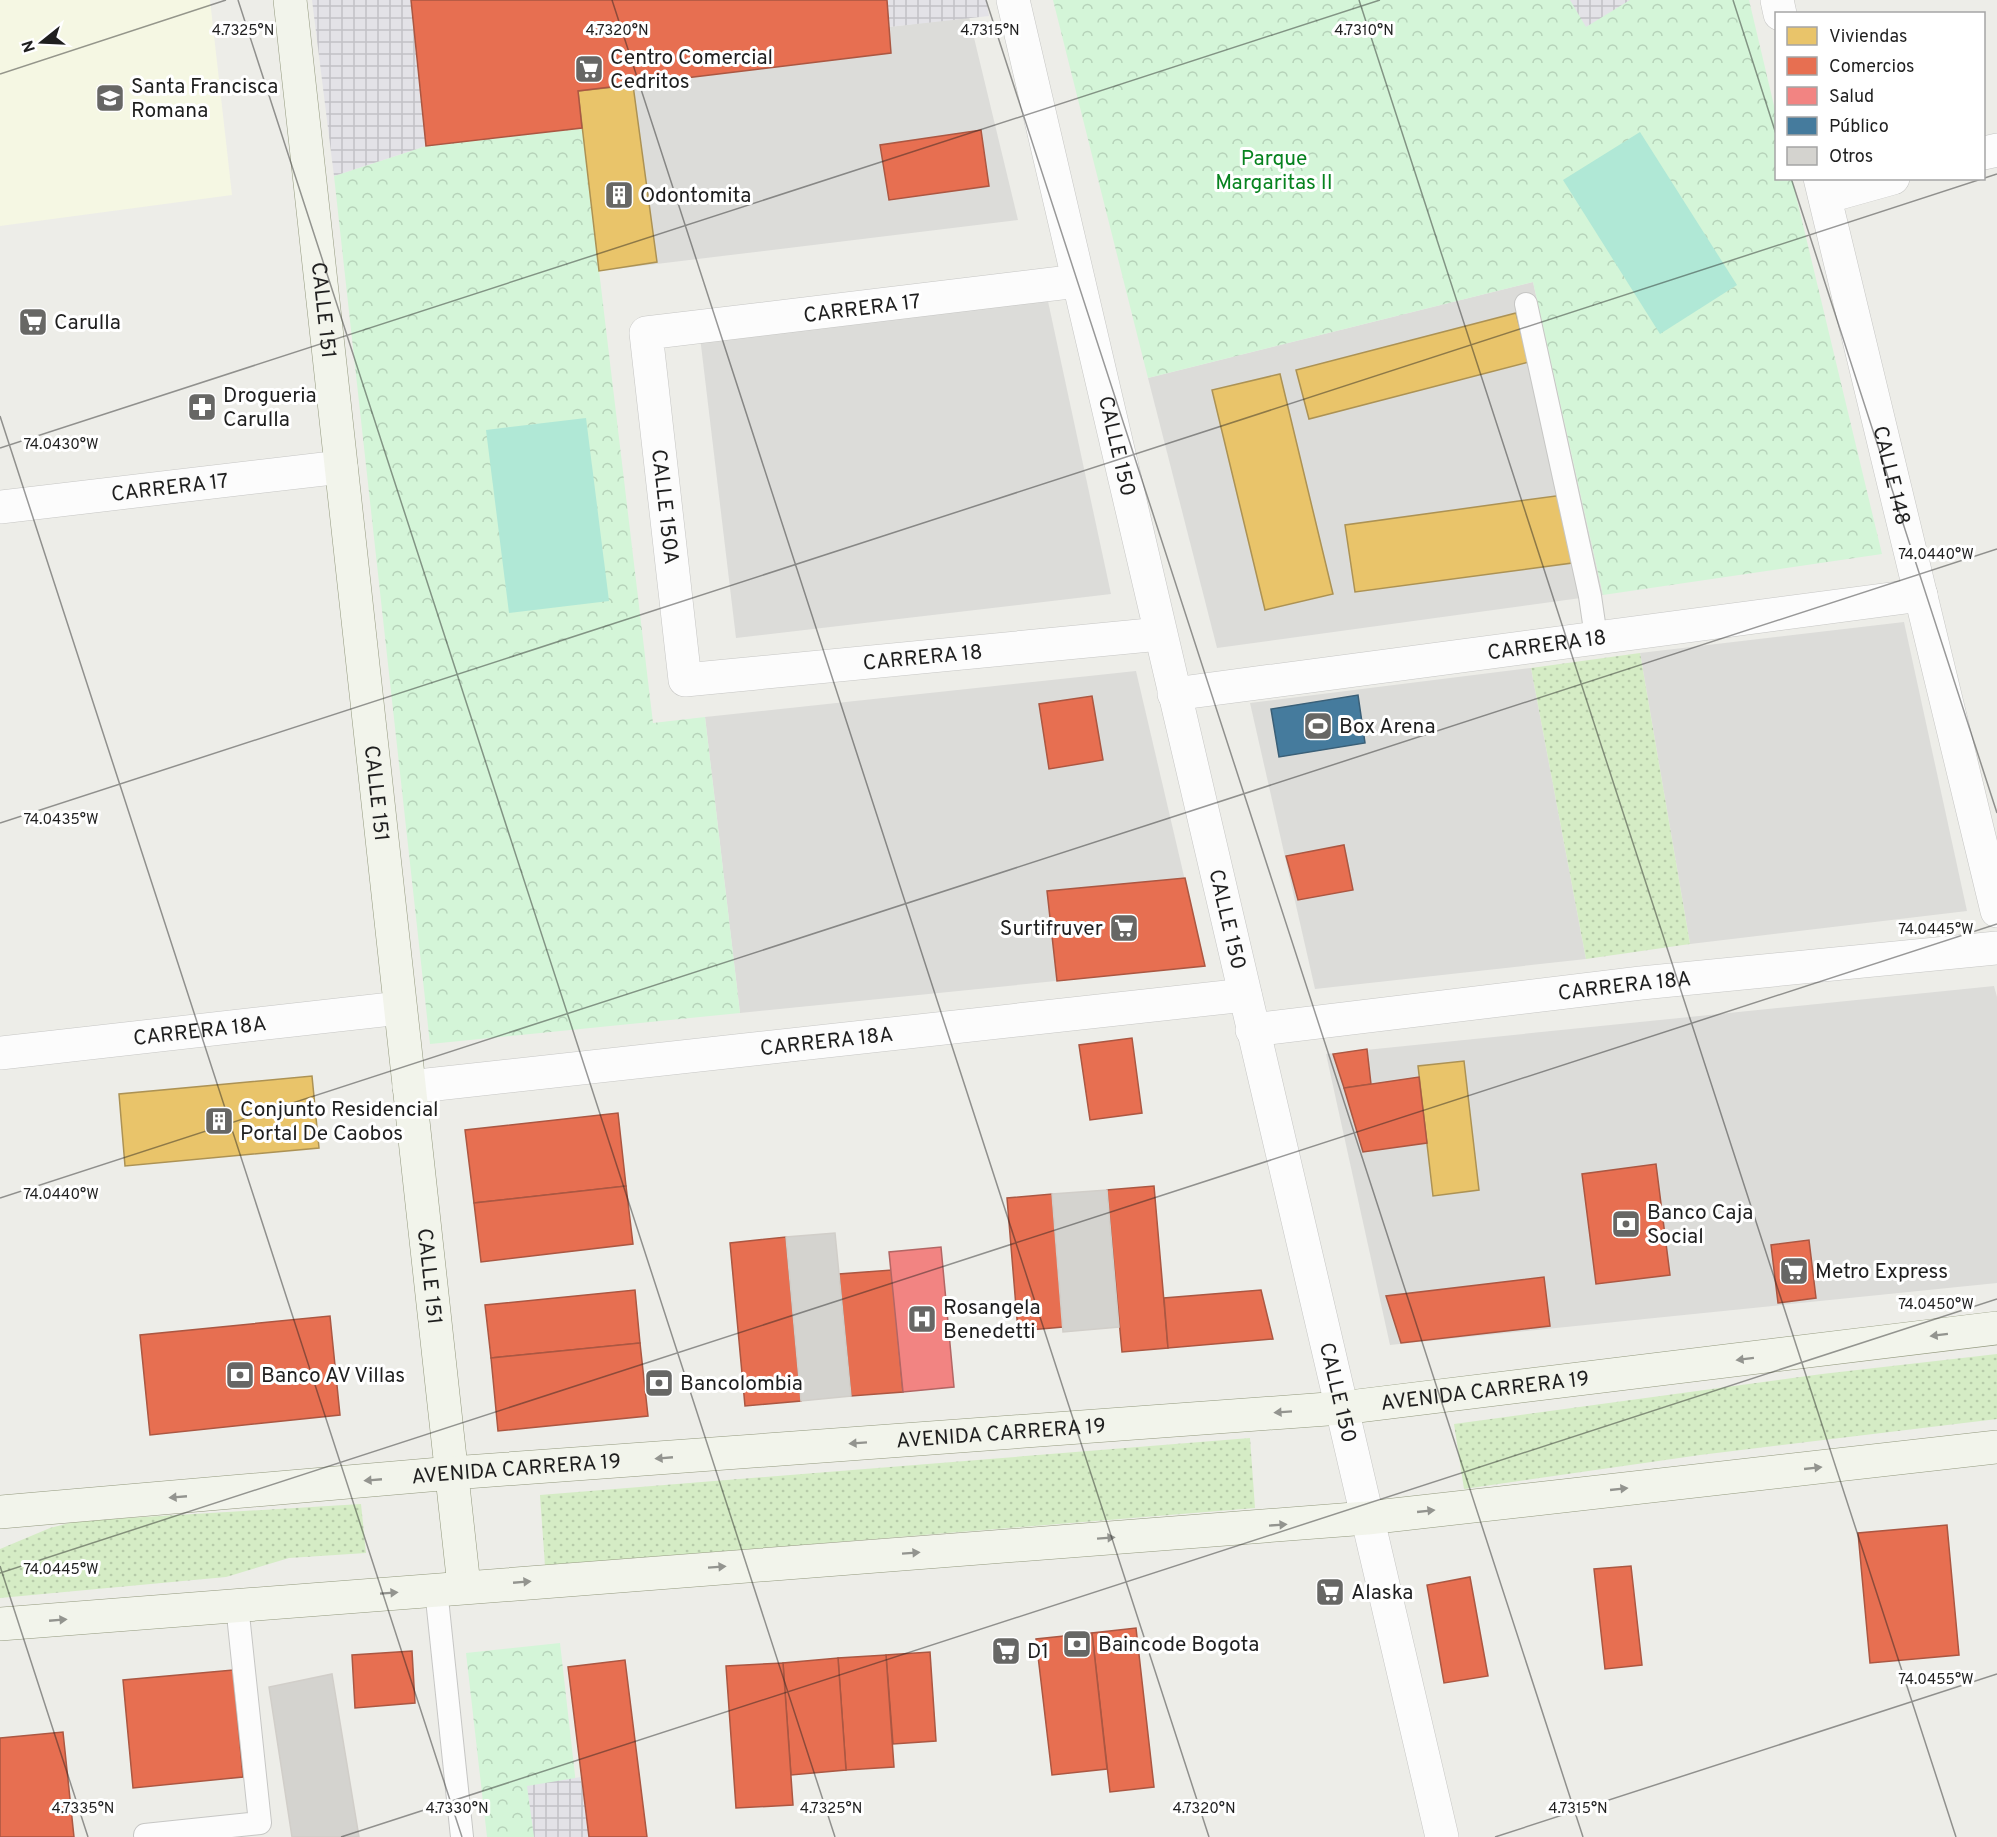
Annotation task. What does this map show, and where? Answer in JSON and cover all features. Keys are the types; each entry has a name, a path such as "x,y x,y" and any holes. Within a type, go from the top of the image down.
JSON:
{"main road":[{"name":"CALLE 151","path":"295,4 341,467 452,1473 450,1588"},
{"name":"AVENIDA CARRERA 19","path":"0,1512 452,1473 1341,1408 1997,1328"},
{"path":"0,1624 1368,1518 1997,1447"}],"street":[{"name":"CALLE 150","path":"1013,0 1442,1837"},
{"path":"1822,188 1879,180"},
{"name":"CALLE 148","path":"1822,188 1997,911"},
{"name":"CARRERA 17","path":"646,333 1078,281"},
{"name":"CALLE 150A","path":"646,333 685,680"},
{"name":"CARRERA 17","path":"0,507 341,467"},
{"name":"CARRERA 18","path":"1174,694 1921,595"},
{"name":"CARRERA 18","path":"685,680 1160,634"},
{"name":"CARRERA 18A","path":"1252,1030 1641,983 1997,948"},
{"name":"CARRERA 18A","path":"409,1087 1245,995"},
{"name":"CARRERA 18A","path":"0,1053 400,1008"}],"lane":[{"path":"1526,304 1590,596 1596,638"},
{"path":"450,1588 462,1837"},
{"path":"145,1835 260,1823 237,1605"}],"shaded area":[{"name":"Santa Francisca Romana","path":"0,0 210,0 232,195 0,226"},
{"path":"312,0 411,0 426,146 334,176"},
{"path":"887,0 986,0 989,16 889,27"},
{"path":"1570,0 1630,0 1586,27"},
{"path":"969,17 1018,220 599,271 578,91 891,53 889,27"},
{"path":"1533,282 1603,595 1217,648 1148,378"},
{"path":"1046,292 1111,594 736,638 700,337"},
{"path":"1904,622 1967,911 1690,944 1640,653"},
{"path":"1531,668 1586,959 1315,989 1250,703"},
{"path":"1136,671 1205,966 740,1013 705,717"},
{"path":"1994,986 1997,997 1997,1283 1390,1345 1326,1054"},
{"path":"581,1777 589,1837 534,1837 527,1786"}],"green space":[{"name":"Parque Margaritas II","path":"1053,0 1749,0 1775,110 1775,180 1792,180 1882,554 1603,595 1533,282 1148,378"},
{"path":"582,128 653,723 705,717 740,1013 430,1044 334,176 426,146"},
{"path":"1640,132 1737,285 1660,334 1563,180"},
{"path":"586,418 609,601 509,613 486,430"},
{"path":"1640,653 1690,944 1586,959 1531,668"},
{"path":"1997,1354 1997,1419 1700,1455 1464,1489 1454,1424 1822,1374"},
{"path":"1250,1438 1255,1508 545,1566 540,1495"},
{"path":"361,1504 366,1553 289,1558 226,1577 0,1598 0,1549 50,1528 77,1521"},
{"path":"560,1643 582,1837 487,1837 466,1653"}],"building: Viviendas":[{"name":"Odontomita","path":"633,85 657,262 599,271 578,91"},
{"path":"1516,313 1529,362 1309,419 1296,370"},
{"path":"1280,374 1333,594 1265,610 1212,390"},
{"path":"1563,495 1572,563 1355,592 1345,525"},
{"path":"1464,1061 1479,1190 1433,1196 1418,1066"},
{"name":"Conjunto Residencial Portal De Caobos","path":"312,1076 319,1148 125,1166 119,1094"}],"building: Comercios":[{"name":"Centro Comercial Cedritos","path":"411,0 887,0 891,53 578,91 582,128 426,146"},
{"path":"981,130 989,186 889,200 880,145"},
{"path":"1092,696 1103,760 1049,769 1039,704"},
{"path":"1344,845 1353,890 1298,900 1286,856"},
{"name":"Surtifruver","path":"1185,878 1205,966 1057,981 1047,891"},
{"path":"1132,1038 1142,1113 1090,1120 1079,1045"},
{"path":"1367,1049 1371,1084 1344,1088 1333,1054"},
{"path":"1419,1077 1427,1143 1363,1152 1344,1088"},
{"path":"618,1113 626,1186 474,1203 465,1130"},
{"name":"Banco Caja Social","path":"1656,1164 1670,1275 1596,1284 1582,1174"},
{"path":"626,1186 633,1244 481,1262 474,1203"},
{"path":"1154,1186 1168,1348 1122,1352 1107,1190"},
{"path":"1052,1194 1063,1327 1018,1331 1007,1198"},
{"path":"786,1237 801,1401 745,1406 730,1243"},
{"name":"Metro Express","path":"1809,1240 1816,1298 1778,1303 1771,1245"},
{"path":"892,1270 903,1392 851,1396 839,1274"},
{"path":"1544,1277 1550,1326 1401,1343 1386,1296"},
{"path":"635,1290 640,1343 491,1358 485,1305"},
{"path":"1261,1290 1273,1339 1168,1348 1164,1298"},
{"name":"Banco AV Villas","path":"330,1316 340,1415 150,1435 140,1335"},
{"path":"640,1343 648,1416 498,1431 491,1358"},
{"path":"1947,1525 1959,1655 1870,1663 1858,1533"},
{"path":"1631,1566 1642,1665 1605,1669 1594,1569"},
{"path":"1470,1577 1488,1676 1444,1683 1427,1585"},
{"path":"1136,1628 1154,1787 1110,1792 1092,1633"},
{"path":"1092,1633 1107,1769 1052,1775 1036,1639"},
{"path":"412,1651 415,1703 355,1708 352,1655"},
{"path":"930,1652 936,1741 893,1744 886,1655"},
{"path":"886,1655 894,1767 846,1770 838,1658"},
{"path":"838,1658 846,1770 791,1775 783,1663"},
{"path":"625,1660 647,1837 589,1837 568,1667"},
{"path":"783,1663 793,1805 736,1808 726,1666"},
{"path":"233,1670 243,1777 133,1788 123,1680"},
{"path":"63,1732 74,1837 0,1837 0,1738"}],"building: Salud":[{"name":"Rosangela Benedetti","path":"941,1247 954,1387 903,1392 889,1252"}],"building: Público":[{"name":"Box Arena","path":"1358,695 1365,743 1279,757 1271,709"}],"building: Otros":[{"path":"1107,1190 1119,1327 1063,1332 1052,1194"},
{"path":"835,1233 851,1396 801,1401 786,1237"},
{"path":"332,1674 359,1837 292,1837 269,1687"}],"place":[{"name":"Centro Comercial Cedritos","path":"589,69"},
{"name":"Santa Francisca Romana","path":"110,98"},
{"name":"Odontomita","path":"619,195"},
{"name":"Carulla","path":"33,322"},
{"name":"Drogueria Carulla","path":"202,407"},
{"name":"Box Arena","path":"1318,726"},
{"name":"Surtifruver","path":"1124,928"},
{"name":"Conjunto Residencial Portal De Caobos","path":"219,1121"},
{"name":"Banco Caja Social","path":"1626,1224"},
{"name":"Metro Express","path":"1794,1271"},
{"name":"Rosangela Benedetti","path":"922,1319"},
{"name":"Banco AV Villas","path":"240,1375"},
{"name":"Bancolombia","path":"659,1383"},
{"name":"Alaska","path":"1330,1592"},
{"name":"Baincode Bogota","path":"1077,1644"},
{"name":"D1","path":"1006,1651"}]}
